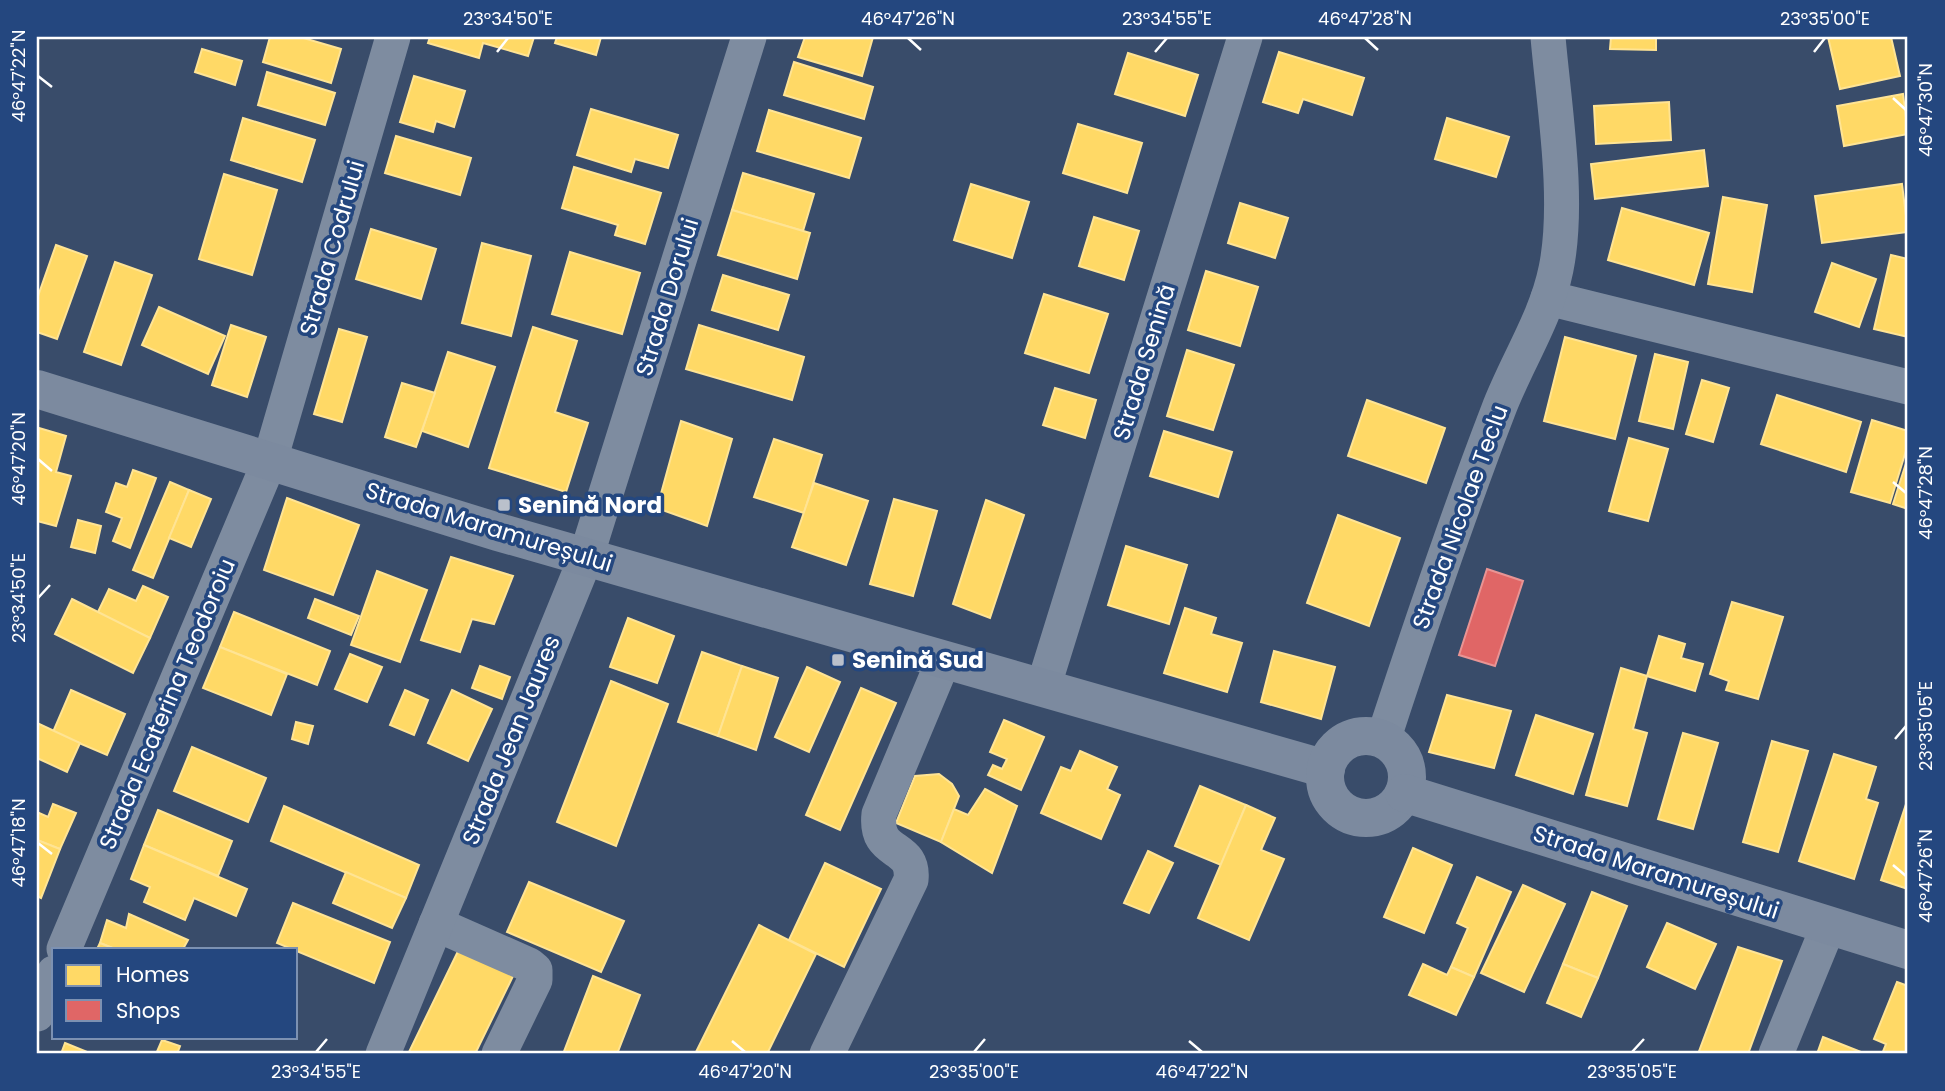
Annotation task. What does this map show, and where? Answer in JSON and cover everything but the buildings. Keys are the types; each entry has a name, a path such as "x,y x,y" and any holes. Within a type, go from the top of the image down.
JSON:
{"main road":[{"name":"Strada Maramureșului","path":"37,389 586,557 1326,769"},
{"path":"1365,737 1383,740 1400,754 1406,767 1404,793 1387,813 1374,818 1350,815 1329,795 1326,769 1340,746 1352,739 1365,737"},
{"name":"Strada Maramureșului","path":"1404,793 1908,950"}],"street":[{"name":"Strada Codrului","path":"270,460 393,37"},
{"name":"Strada Dorului","path":"586,557 749,37"},
{"name":"Strada Senină","path":"1043,688 1245,37"},
{"name":"Strada Nicolae Teclu","path":"1383,740 1450,539 1500,406 1549,298 1557,267 1560,217 1548,37"},
{"path":"1549,298 1908,387"},
{"name":"Strada Ecaterina Teodoroiu","path":"64,948 270,460"},
{"name":"Strada Jean Jaures","path":"383,1054 586,557"},
{"path":"837,1051 911,880 912,868 907,858 882,840 877,830 879,814 944,659"},
{"path":"436,923 535,970 535,980 499,1054"},
{"path":"1776,1054 1828,927"},
{"path":"37,1014 52,978"}],"place":[{"name":"Senină Nord","path":"504,505"},
{"name":"Senină Sud","path":"838,660"}]}
